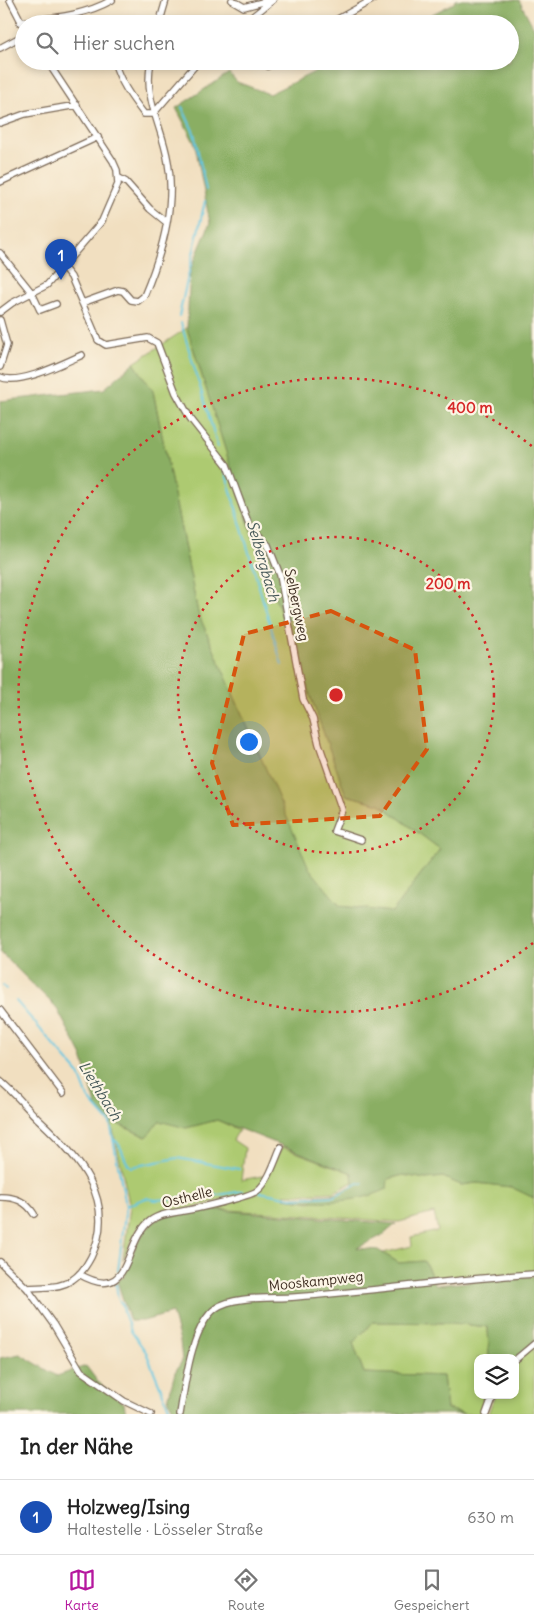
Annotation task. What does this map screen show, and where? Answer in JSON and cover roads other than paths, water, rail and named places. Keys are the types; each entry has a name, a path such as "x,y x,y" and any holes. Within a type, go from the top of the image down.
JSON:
{"street":[{"path":"10,0 17,15"},
{"path":"70,15 100,7 112,0"},
{"path":"162,15 166,0"},
{"path":"232,0 244,7 272,0"},
{"path":"254,15 272,0"},
{"path":"345,15 372,0"},
{"path":"0,48 15,40"},
{"path":"0,312 47,285 102,221 116,192 119,178 114,161 53,70"},
{"path":"116,70 119,79 144,114 153,114 191,70"},
{"path":"82,302 118,290 123,291 131,300 138,301 144,296 164,238 169,205 168,163 148,92 150,70"},
{"path":"0,123 25,114 77,104"},
{"path":"0,182 98,137"},
{"path":"119,178 126,182 150,210 166,222"},
{"path":"0,254 32,293 40,310 56,304"},
{"name":"Selbergweg","path":"63,267 71,277 98,340 106,344 148,338 157,343 176,393 190,418 228,465 249,525 268,545 280,575 303,699 313,719 342,810 334,831 361,840"},
{"path":"0,320 6,345 0,367"},
{"path":"0,378 4,380 21,378 52,368 82,355"},
{"path":"0,1010 63,1093"},
{"path":"0,1081 61,1140 81,1165 92,1184 98,1203 100,1228 96,1245 79,1274 60,1287 27,1288"},
{"name":"Osthelle","path":"79,1274 86,1278 109,1283 115,1281 122,1271 140,1232 150,1221 161,1215 195,1209 257,1191 268,1176 280,1147"},
{"path":"0,1197 9,1197 24,1203 34,1214"},
{"path":"0,1262 27,1288 53,1324 81,1372 124,1401 151,1414"},
{"name":"Mooskampweg","path":"180,1414 184,1380 197,1341 204,1322 217,1307 234,1301 534,1274"},
{"path":"519,1357 534,1344"},
{"path":"486,1414 492,1399"}],"waterway":[{"name":"Selbergbach","path":"182,107 194,133 206,190"},
{"name":"Selbergbach","path":"179,316 205,201"},
{"name":"Selbergbach","path":"181,323 218,447"},
{"name":"Selbergbach","path":"223,464 282,665"},
{"name":"Liethbach","path":"3,986 6,989"},
{"name":"Liethbach","path":"16,1001 79,1074 88,1098 110,1123 126,1206 118,1271"},
{"path":"113,1139 119,1145 126,1161 131,1167 177,1158 239,1169"},
{"path":"260,1192 291,1198 335,1196 358,1183 363,1184"},
{"path":"126,1206 146,1198 155,1200 219,1195 243,1191"},
{"name":"Liethbach","path":"116,1284 118,1298 123,1306 131,1331 146,1352 171,1413"}],"place":[{"name":"Holzweg/Ising","path":"61,280"}]}
